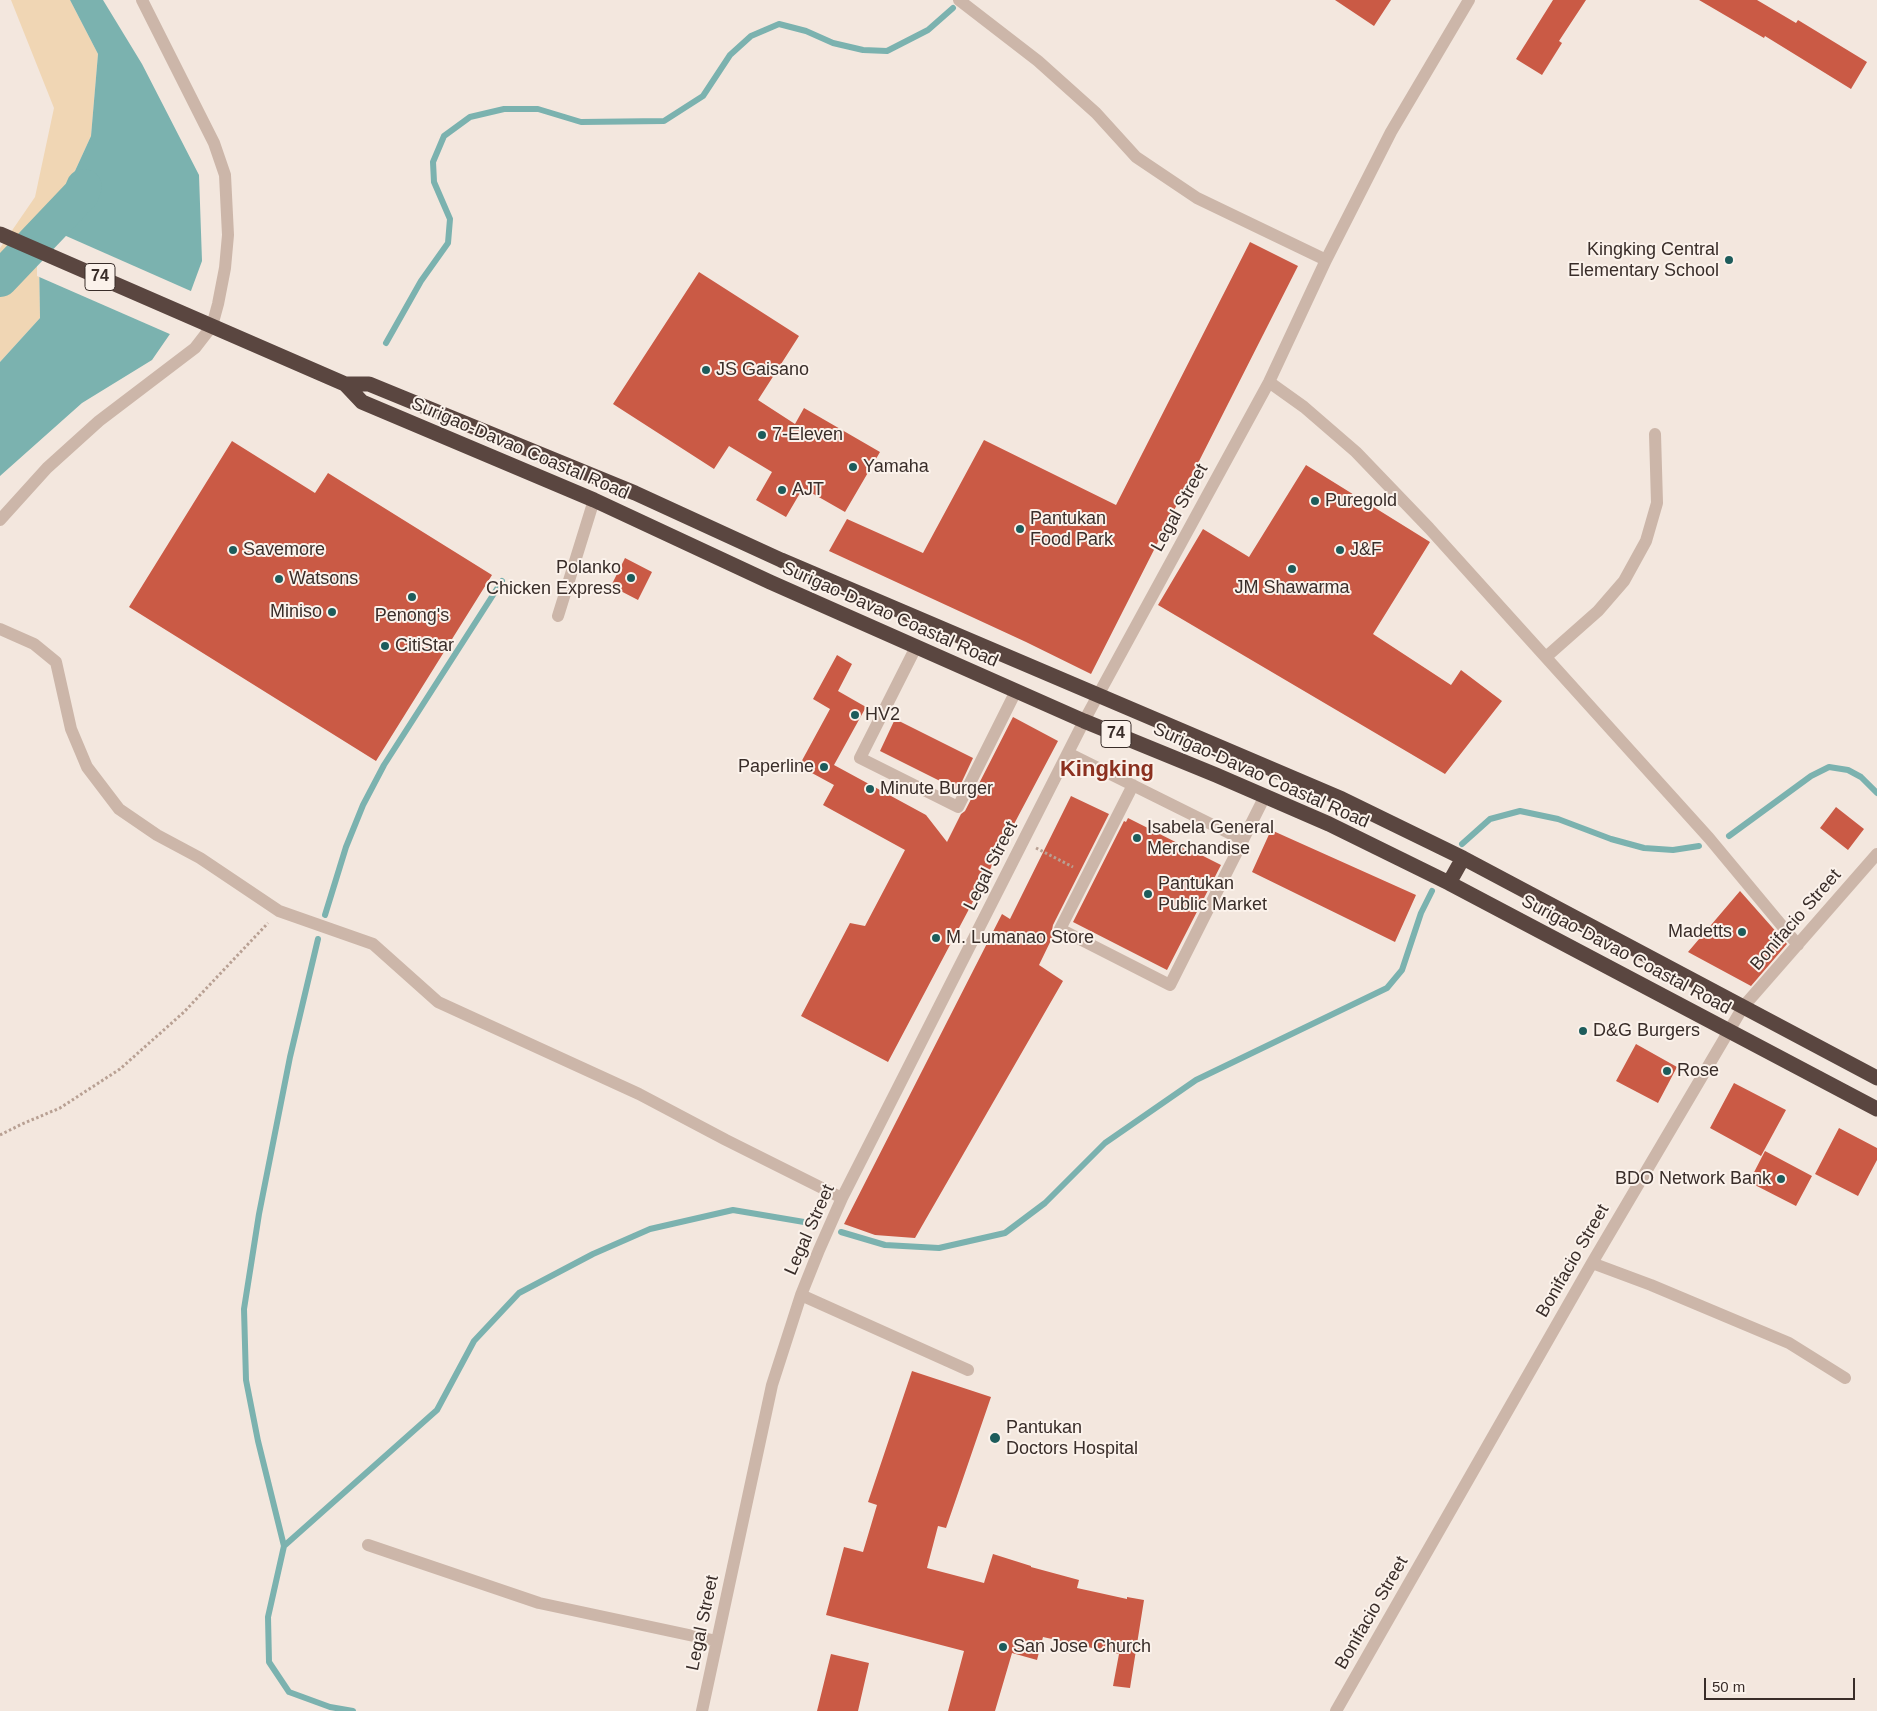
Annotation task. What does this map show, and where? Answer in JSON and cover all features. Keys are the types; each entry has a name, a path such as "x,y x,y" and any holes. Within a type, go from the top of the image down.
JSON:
{"highway":[{"name":"Surigao-Davao Coastal Road","path":"0,234 345,384 362,402 594,500 770,582 1084,721 1329,824 1449,883 1877,1109"},
{"name":"Surigao-Davao Coastal Road","path":"345,384 369,384 635,493 781,560 1342,799 1463,858 1877,1078"},
{"path":"625,514 635,493"},
{"path":"770,582 781,560"},
{"path":"1449,883 1463,858"}],"street":[{"path":"0,520 47,468 99,421 195,348 222,286 228,235 225,175 214,142 142,0"},
{"path":"958,0 1038,61 1096,113 1136,157 1197,198 1326,260"},
{"name":"Legal Street","path":"702,1711 772,1385 801,1295 842,1198 1084,721 1269,382 1326,260 1391,132 1470,0"},
{"path":"1269,382 1304,407 1356,452 1429,528 1709,838 1798,945"},
{"path":"1546,657 1598,611 1624,581 1646,541 1657,503 1655,434"},
{"path":"558,616 594,500"},
{"path":"0,629 34,644 56,662 71,729 87,767 119,809 157,835 200,858 279,911 373,944 438,1002 640,1094 726,1140 842,1198"},
{"path":"916,647 860,758 958,807 1016,691"},
{"path":"1068,753 1243,840"},
{"path":"1133,785 1060,929 1170,985 1265,796"},
{"name":"Bonifacio Street","path":"1336,1711 1592,1263 1743,1007 1877,854"},
{"path":"1592,1263 1651,1285 1789,1343 1845,1378"},
{"path":"801,1295 968,1370"},
{"path":"368,1546 540,1603 717,1641"}],"path":[{"path":"1023,842 1087,874"},
{"path":"0,1135 60,1108 120,1068 184,1012 279,911"}],"sand":[{"path":"11,0 70,0 98,54 91,136 58,208 39,258 40,318 0,362 0,248 35,197 54,108"}],"water":[{"path":"70,0 103,0 142,64 199,175 202,261 181,318 152,360 82,403 0,476 0,362 40,318 39,258 58,208 91,136 98,54"}],"pier":[{"path":"48,228 193,292 183,319 172,335 37,276 37,257"}],"building":[{"path":"1335,0 1391,0 1374,26"},
{"path":"1553,0 1586,0 1559,41 1562,43 1542,75 1516,59"},
{"path":"1699,0 1757,0 1796,23 1798,20 1867,62 1851,89 1765,36 1764,38"},
{"path":"1250,242 1298,266 1091,674 829,551 847,519 923,553 984,440 1116,505"},
{"name":"JS Gaisano","path":"699,272 799,336 758,400 795,424 804,408 880,452 845,512 803,488 786,517 756,500 772,472 729,446 714,469 613,404"},
{"path":"232,441 315,493 328,473 492,575 376,761 129,607"},
{"path":"1306,465 1430,542 1373,634 1451,685 1461,670 1502,701 1445,774 1158,605 1203,529 1249,557"},
{"path":"625,558 652,572 638,600 611,586"},
{"path":"837,655 852,664 838,691 866,707 834,765 926,815 947,842 1013,717 1058,741 888,1062 801,1016 850,923 865,926 905,850 823,805 834,785 799,766 830,709 813,699"},
{"path":"895,719 973,758 958,790 880,751"},
{"path":"1071,796 1109,814 1053,925 1052,930 1054,934 1039,965 1063,981 915,1238 875,1235 844,1224 1002,914 1010,919"},
{"path":"1836,807 1864,829 1848,850 1820,828"},
{"name":"Pantukan Public Market","path":"1128,818 1221,865 1167,970 1073,922 1124,821 1126,822"},
{"path":"1271,830 1416,895 1395,942 1252,872"},
{"name":"Madetts","path":"1740,891 1787,944 1751,986 1688,952"},
{"path":"1636,1044 1677,1067 1658,1103 1616,1081"},
{"path":"1734,1083 1786,1110 1761,1156 1710,1128"},
{"path":"1839,1128 1877,1148 1877,1160 1858,1196 1815,1174"},
{"name":"BDO Network Bank","path":"1765,1151 1812,1176 1796,1206 1749,1182"},
{"path":"912,1371 991,1397 946,1528 938,1526 927,1568 984,1583 993,1554 1079,1580 1077,1588 1127,1599 1127,1597 1144,1600 1130,1688 1113,1686 1119,1654 1043,1637 1037,1660 1012,1653 995,1711 948,1711 964,1651 826,1615 844,1547 863,1552 877,1505 868,1502"},
{"path":"831,1654 869,1663 858,1711 817,1711"}],"waterway":[{"path":"386,343 421,281 448,243 450,219 434,182 433,162 444,136 470,117 504,109 538,109 581,122 664,121 703,96 730,55 751,36 779,24 806,31 833,43 863,50 887,51 928,30 953,8"},
{"path":"0,279 81,194 84,187"},
{"path":"325,915 346,847 363,805 384,765 502,581"},
{"path":"1729,836 1811,776 1829,767 1848,770 1861,777 1877,793"},
{"path":"1462,844 1490,819 1520,811 1558,819 1611,839 1644,848 1673,850 1699,846"},
{"path":"841,1232 885,1245 939,1248 1005,1233 1045,1203 1105,1143 1196,1080 1387,988 1402,970 1421,913 1432,891"},
{"path":"318,939 290,1057 259,1214 244,1309 246,1380 258,1441 284,1546 268,1617 269,1662 289,1692 330,1707 353,1711"},
{"path":"284,1546 437,1410 474,1341 519,1293 593,1254 650,1229 733,1210 816,1224"}],"place":[{"name":"Kingking Central Elementary School","path":"1729,260"},
{"name":"JS Gaisano","path":"706,370"},
{"name":"7-Eleven","path":"762,435"},
{"name":"Yamaha","path":"853,467"},
{"name":"AJT","path":"782,490"},
{"name":"Puregold","path":"1315,501"},
{"name":"Pantukan Food Park","path":"1020,529"},
{"name":"Savemore","path":"233,550"},
{"name":"J&F","path":"1340,550"},
{"name":"JM Shawarma","path":"1292,569"},
{"name":"Polanko Chicken Express","path":"631,578"},
{"name":"Watsons","path":"279,579"},
{"name":"Penong's","path":"412,597"},
{"name":"Miniso","path":"332,612"},
{"name":"CitiStar","path":"385,646"},
{"name":"HV2","path":"855,715"},
{"name":"Paperline","path":"824,767"},
{"name":"Minute Burger","path":"870,789"},
{"name":"Isabela General Merchandise","path":"1137,838"},
{"name":"Pantukan Public Market","path":"1148,894"},
{"name":"Madetts","path":"1742,932"},
{"name":"M. Lumanao Store","path":"936,938"},
{"name":"D&G Burgers","path":"1583,1031"},
{"name":"Rose","path":"1667,1071"},
{"name":"BDO Network Bank","path":"1781,1179"},
{"name":"Pantukan Doctors Hospital","path":"995,1438"},
{"name":"San Jose Church","path":"1003,1647"}],"district":[{"name":"Kingking","path":"1107,770"}]}
